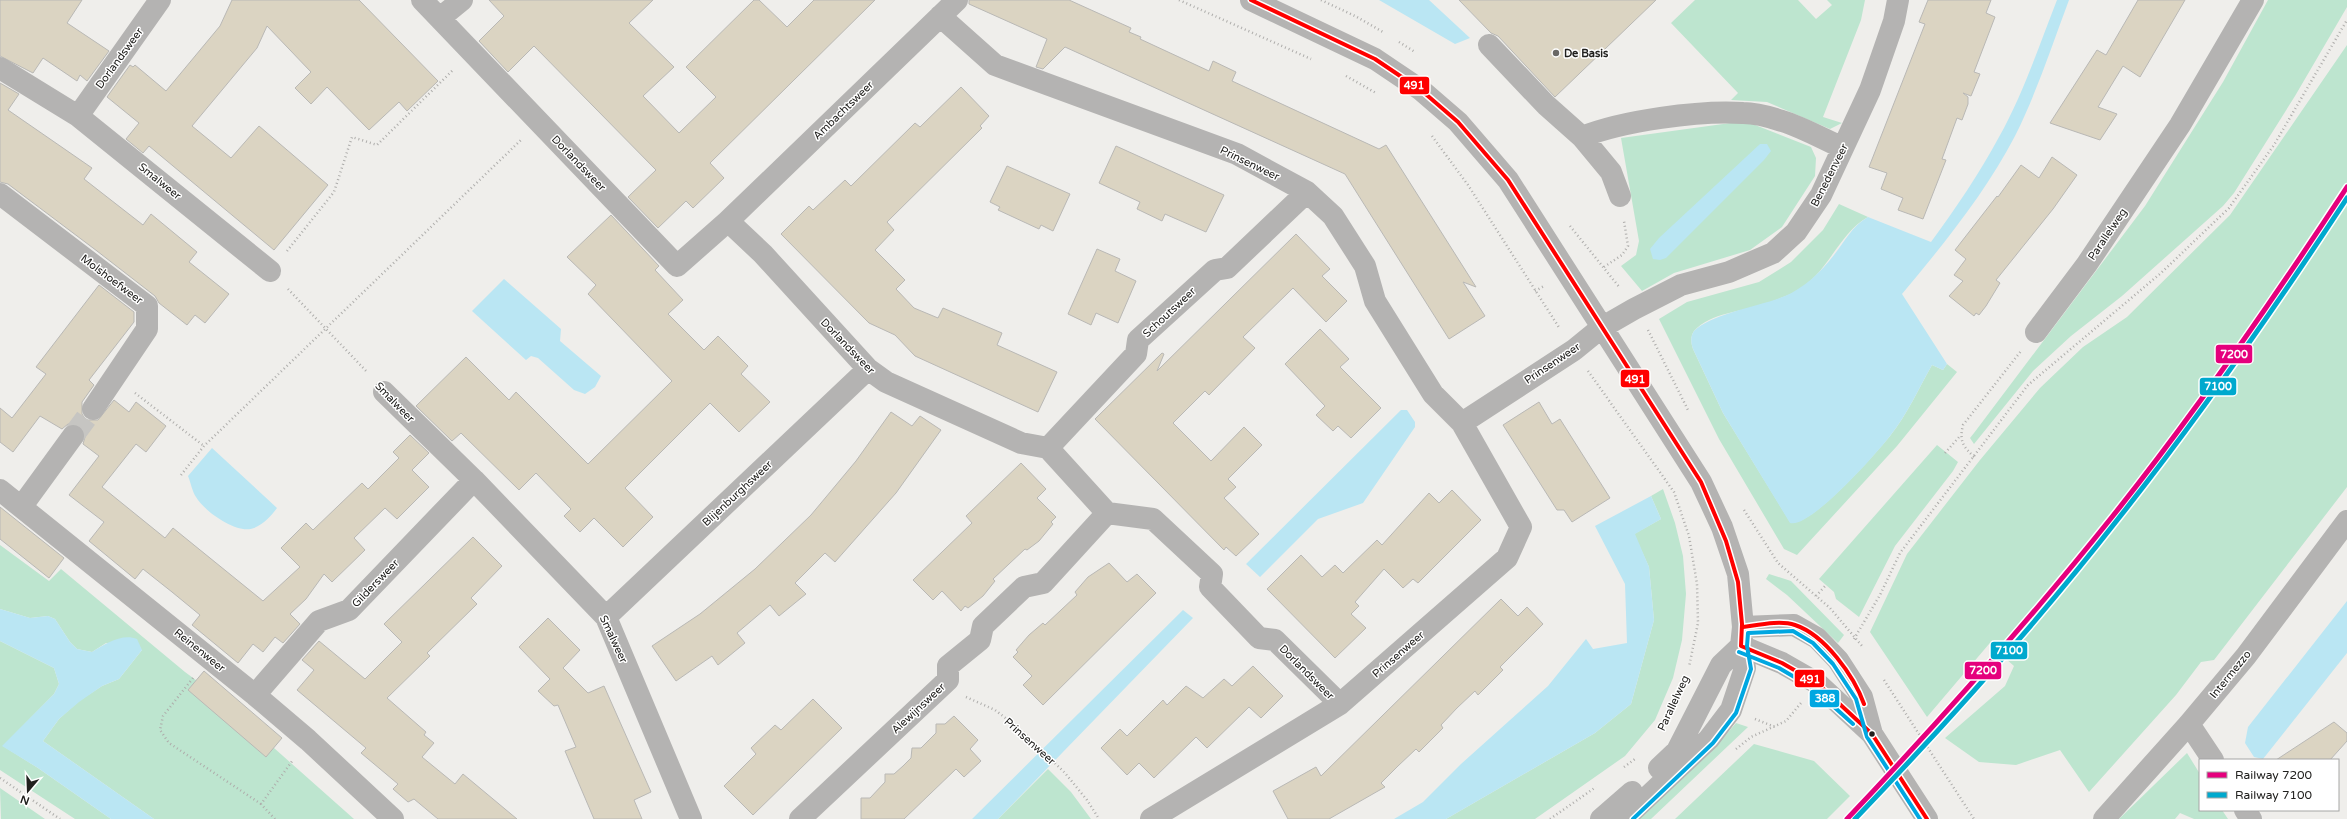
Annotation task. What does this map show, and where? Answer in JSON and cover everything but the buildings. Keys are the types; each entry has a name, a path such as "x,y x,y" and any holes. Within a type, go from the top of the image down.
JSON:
{"street":[{"name":"Dorlandsweer","path":"78,116 160,0"},
{"name":"Dorlandsweer","path":"422,0 541,122 677,266 728,221 763,254 868,369 886,382 1021,443 1048,448"},
{"path":"440,18 462,0"},
{"name":"Ambachtsweer","path":"728,221 957,0"},
{"path":"1251,0 1375,59 1422,90 1458,122 1508,180 1701,482 1722,527 1738,574 1745,668 1731,710 1709,739 1624,819"},
{"name":"Benedenveer","path":"1602,328 1634,309 1681,285 1729,272 1774,253 1796,232 1821,195 1870,90 1894,22 1898,0"},
{"name":"Parallelweg","path":"2036,332 2087,264 2180,125 2253,0"},
{"name":"Prinsenweer","path":"940,16 995,65 1237,154 1307,192 1333,216 1365,266 1375,301 1433,394 1462,423 1521,527 1507,558 1340,704 1151,819"},
{"path":"1489,45 1546,104 1582,137 1611,172 1620,196"},
{"name":"Smalweer","path":"0,68 78,116 270,271"},
{"path":"1582,137 1606,127 1694,115 1744,112 1783,121 1843,148"},
{"name":"Schoutsweer","path":"1048,448 1136,354 1138,340 1215,270 1227,268 1307,192"},
{"name":"Molshoefweer","path":"0,194 147,306 147,329 93,409"},
{"name":"Prinsenweer","path":"1462,423 1574,350 1602,328"},
{"name":"Blijenburghsweer","path":"606,617 868,369"},
{"name":"Smalweer","path":"384,392 474,480 606,617 691,819"},
{"path":"22,506 73,436"},
{"path":"1048,448 1108,513"},
{"name":"Gildersweer","path":"255,695 318,621 349,610 474,480"},
{"name":"Reinenweer","path":"0,490 22,506 255,695 308,740 393,819"},
{"name":"Dorlandsweer","path":"1108,513 1153,519 1212,574 1210,588 1259,638 1274,640 1340,704"},
{"name":"Alewijnsweer","path":"800,819 948,680 948,666 980,640 983,626 1024,587 1043,583 1108,513"},
{"name":"Intermezzo","path":"2104,819 2189,724 2246,656 2347,521"},
{"path":"1601,819 1677,751 1721,665 1742,636 1794,625 1817,638 1838,660 1862,697 1872,734"},
{"path":"1742,636 1782,663 1817,683 1872,734 1927,819"},
{"path":"2189,724 2212,759"}],"path":[{"path":"1179,0 1312,60"},
{"path":"1856,637 1880,595 1900,553 2028,385 2161,273 2229,208 2274,145 2347,20"},
{"path":"270,271 334,192 352,137 377,145 472,51"},
{"path":"1340,73 1381,96"},
{"path":"181,475 204,446 326,327 541,122"},
{"name":"Parallelweg","path":"1427,131 1437,141 1468,185 1574,350 1674,492 1689,536 1697,584 1698,623 1692,659 1687,674"},
{"path":"1620,196 1628,246 1622,255 1604,266 1653,337 1690,414"},
{"name":"Smalweer","path":"270,271 353,355 384,392"},
{"path":"1974,457 1962,446 1961,436 1963,425 2036,332"},
{"path":"114,376 204,446"},
{"path":"1946,453 1961,436"},
{"path":"1742,505 1778,563"},
{"path":"1816,596 1826,585"},
{"path":"210,658 163,716 160,730 169,743 261,804 275,819"},
{"name":"Prinsenweer","path":"948,680 966,697 995,710 1020,729 1030,741 1065,773 1087,800 1099,819"},
{"path":"261,804 308,740"},
{"path":"1620,770 1639,756"},
{"path":"0,778 60,819"},
{"path":"1550,819 1601,783"}],"green space":[{"path":"1695,0 1798,0 1816,19 1832,5 1827,0 1865,0 1861,20 1823,117 1842,123 1830,129 1767,102 1731,100 1738,93 1671,23"},
{"path":"2268,0 2347,0 2347,7 2295,96 2234,193 2223,206 2122,296 2071,336 2033,371 1974,444 1970,438 2145,206 2223,82"},
{"path":"2347,45 2347,487 2214,660 2201,662 2176,695 2089,792 2060,750 2016,765 1979,762 1945,738 2005,686 2014,666 1989,644 1927,717 1870,632 1907,554 1980,460 2040,388 2083,347 2127,317 2230,215"},
{"path":"1745,121 1811,147 1816,158 1815,176 1782,227 1750,250 1674,273 1642,291 1621,266 1636,255 1639,241 1621,138"},
{"path":"1839,204 1868,217 1848,234 1814,278 1791,294 1756,307 1727,313 1709,320 1694,331 1691,338 1693,349 1723,413 1790,522 1800,521 1812,514 1843,488 1872,457 1902,419 1932,365 1943,370 1947,364 1957,372 1897,446 1797,555 1784,549 1719,439 1659,319 1687,302 1759,282 1791,262 1823,230"},
{"path":"1937,445 1958,462 1953,471 1895,546 1859,617 1836,599 1834,592 1819,579"},
{"path":"1663,489 1675,523 1683,556 1686,594 1682,640 1673,678 1655,720 1625,756 1535,819 1446,819 1595,733 1631,704 1654,620 1649,567 1634,534 1661,519 1651,496"},
{"path":"0,545 49,581 61,569 185,672 247,718 274,748 354,819 154,819 43,741 59,719 79,701 102,686 119,679 142,650 106,643 92,652 77,649 70,642 55,619 48,616 30,618 0,609"},
{"path":"1769,574 1791,581 1844,635 1838,643 1787,595 1766,579"},
{"path":"0,641 54,668 59,684 54,694 3,746 38,768 111,819 75,819 0,770"},
{"path":"1736,723 1748,727 1651,819 1637,819 1711,752"},
{"path":"1754,744 1814,761 1850,796 1827,819 1675,819"},
{"path":"2187,753 2199,772 2199,811 2223,811 2228,819 2194,819 2180,813 2175,819 2119,819"},
{"path":"1048,769 1071,792 1091,819 998,819"},
{"path":"0,788 45,819 1,819"}],"water":[{"path":"1379,0 1429,0 1470,38 1455,44"},
{"path":"2057,0 2069,0 2023,119 2004,157 1963,218 1902,294 1947,364 1943,370 1932,365 1896,428 1858,473 1827,503 1800,522 1790,523 1723,413 1693,349 1691,340 1694,331 1702,325 1723,315 1775,300 1799,289 1824,267 1853,229 1868,217 1931,242 1975,178 2008,121 2030,70"},
{"path":"1760,144 1767,144 1771,151 1764,160 1666,258 1660,260 1653,259 1650,249 1659,238"},
{"path":"504,279 561,329 560,341 601,376 595,387 585,394 574,390 538,358 531,356 526,360 472,311"},
{"path":"1401,410 1407,410 1415,422 1415,427 1363,503 1318,519 1260,577 1246,564"},
{"path":"212,448 277,508 270,517 261,524 254,528 247,529 230,525 213,515 200,503 196,497 188,476"},
{"path":"1651,496 1661,519 1635,534 1649,567 1654,620 1631,704 1595,733 1446,819 1394,819 1423,802 1461,764 1548,686 1586,639 1593,649 1627,643 1625,584 1595,526"},
{"path":"2347,601 2347,653 2263,759 2254,757 2245,743 2248,727"},
{"path":"0,609 30,618 48,616 55,619 70,642 77,649 92,652 120,638 125,637 137,639 142,650 119,679 102,686 79,702 59,719 43,741 154,819 111,819 38,768 2,746 54,694 59,684 54,668 0,641"},
{"path":"1183,610 1193,618 998,819 972,819"}],"tunnel":[{"path":"73,436 93,409"}],"rail line":[{"name":"7200","path":"1847,819 1982,671 2048,595 2112,517 2204,396 2291,271 2347,187"},
{"name":"7100","path":"1855,819 2023,635 2118,519 2208,401 2347,198"}],"transit line":[{"name":"491","path":"1251,0 1375,59 1421,90 1458,122 1508,180 1701,482 1726,541 1738,582 1742,624 1741,646 1782,663 1817,683 1872,734 1927,819"},
{"name":"491","path":"1743,627 1769,623 1783,623 1795,625 1806,630 1827,647 1846,669 1864,704"},
{"name":"388","path":"1633,819 1713,743 1736,713 1751,669 1747,646 1748,633 1793,631 1813,643 1833,664 1856,699 1867,737 1920,819"},
{"name":"388","path":"1739,652 1779,668 1813,688 1853,724"}],"place":[{"name":"De Basis","path":"1556,53"}]}
